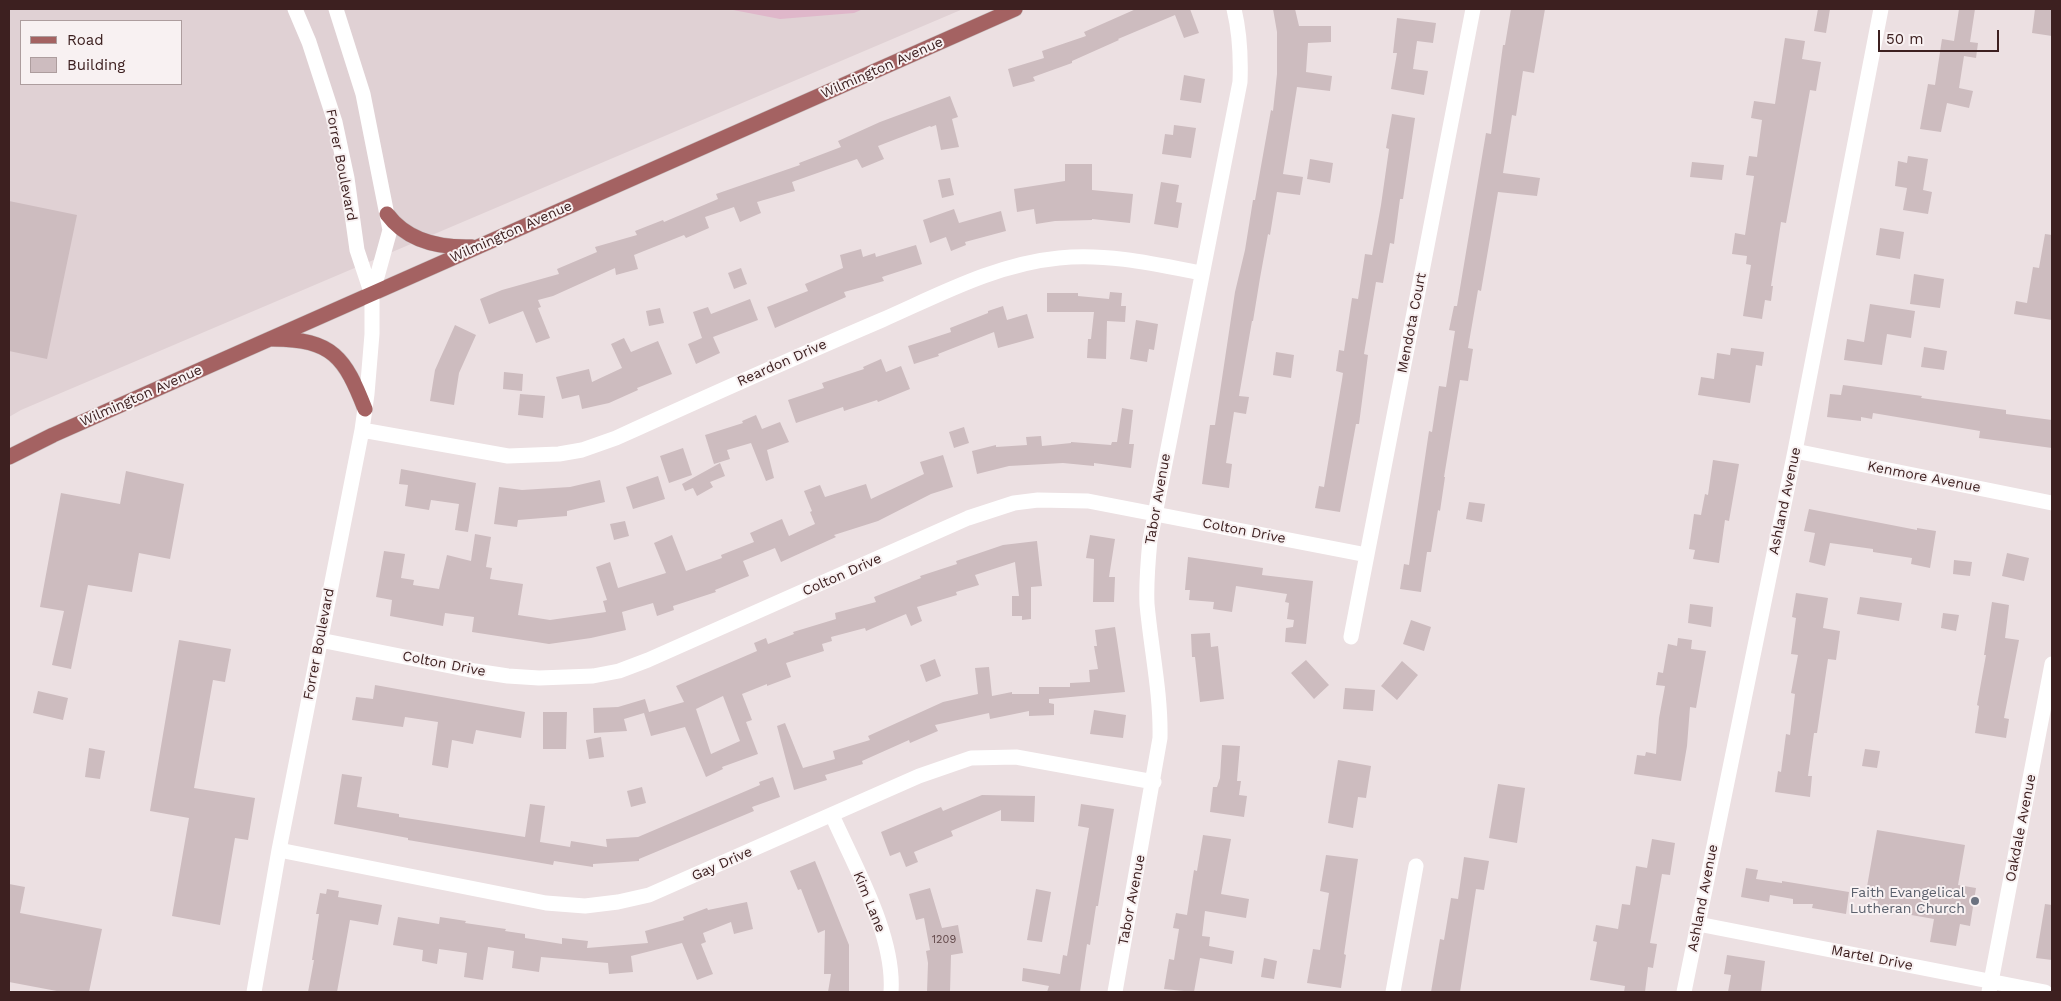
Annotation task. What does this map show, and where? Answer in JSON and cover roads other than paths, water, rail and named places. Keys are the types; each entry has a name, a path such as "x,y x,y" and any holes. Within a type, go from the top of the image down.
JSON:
{"main road":[{"name":"Wilmington Avenue","path":"9,457 476,247 1015,9"},
{"path":"387,214 402,231 421,239 443,246 476,247"},
{"path":"272,339 316,345 336,356 350,374 365,409"}],"street":[{"name":"Forrer Boulevard","path":"295,9 309,42 335,122 347,178 357,250 372,295"},
{"name":"Forrer Boulevard","path":"254,992 279,850 362,430 372,334 372,295 390,230 363,94 336,9"},
{"name":"Tabor Avenue","path":"1115,992 1154,782 1160,738 1161,717 1147,604 1147,570 1155,513 1240,82 1240,33 1234,9"},
{"name":"Mendota Court","path":"1351,637 1473,9"},
{"name":"Ashland Avenue","path":"1684,992 1795,451 1881,9"},
{"name":"Reardon Drive","path":"362,430 508,456 559,454 582,450 616,438 949,289 1012,266 1059,258 1089,256 1144,262 1202,273"},
{"name":"Kenmore Avenue","path":"1795,451 2052,503"},
{"name":"Colton Drive","path":"320,640 508,676 565,679 593,676 619,671 648,660 988,511 1014,503 1061,499 1088,501 1155,513 1368,555"},
{"name":"Oakdale Avenue","path":"1990,987 2052,664"},
{"name":"Gay Drive","path":"279,850 546,903 586,906 618,902 649,895 919,776 971,758 1016,756 1154,782"},
{"name":"Kim Lane","path":"832,815 882,931 889,954 892,978 891,992"},
{"path":"1393,992 1416,866"},
{"name":"Martel Drive","path":"1698,924 1990,987 2045,992"}],"place":[{"name":"Faith Evangelical Lutheran Church","path":"1975,901"}]}
